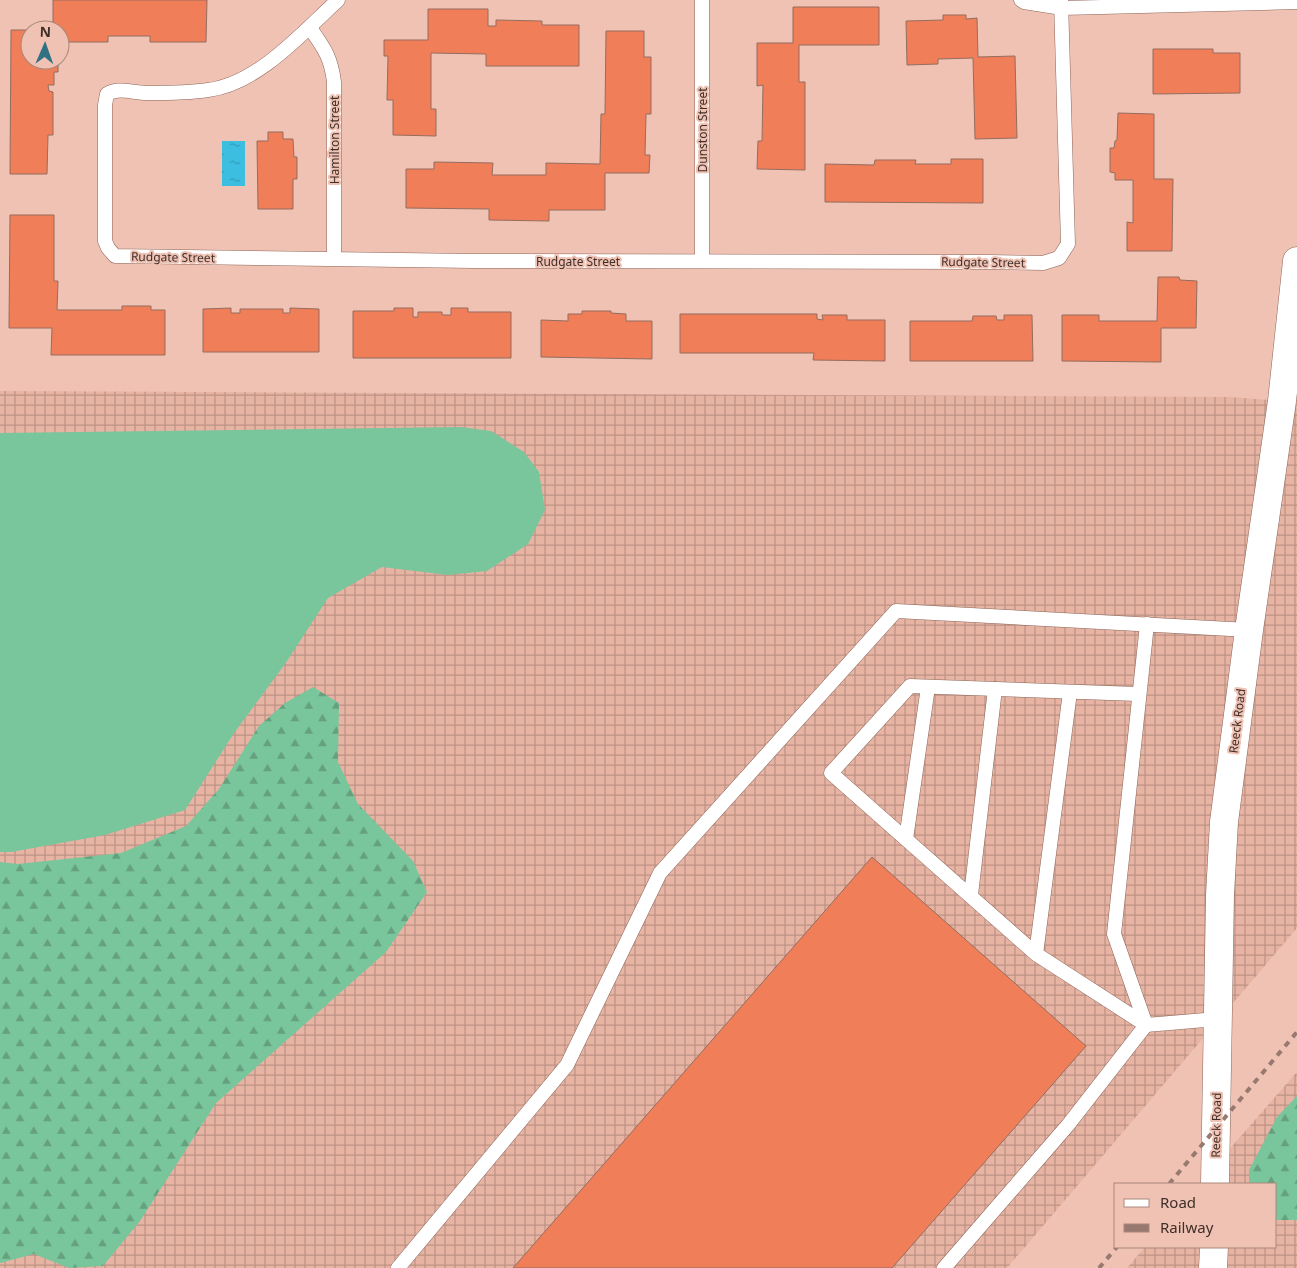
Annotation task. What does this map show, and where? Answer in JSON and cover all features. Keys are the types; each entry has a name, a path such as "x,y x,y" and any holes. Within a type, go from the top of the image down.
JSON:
{"street":[{"name":"Reeck Road","path":"1215,1183 1220,895 1224,822 1249,630 1290,402 1297,261"},
{"path":"1213,1268 1214,1248"}],"lane":[{"path":"310,28 338,0"},
{"name":"Dunston Street","path":"702,0 702,261"},
{"path":"1020,0 1024,2 1061,4 1297,2"},
{"name":"Rudgate Street","path":"310,28 256,71 240,81 210,90 146,93 114,90 106,94 105,242 115,256 474,261 1043,263 1059,258 1068,244 1061,4"},
{"name":"Hamilton Street","path":"310,28 328,55 332,66 334,82 334,258"},
{"path":"398,1268 566,1065 660,873 896,610 1249,630"},
{"path":"1146,1025 1114,934 1138,694 1147,624"},
{"path":"1138,694 910,686 831,773 1036,954 1146,1025 1217,1019"},
{"path":"906,839 928,687"},
{"path":"971,895 995,689"},
{"path":"1036,954 1070,692"},
{"path":"944,1268 1068,1125 1146,1025"}],"shaded area":[{"path":"1297,258 1297,928 1007,1268 0,1268 0,391 1231,397 1282,401"},
{"path":"1297,1072 1297,1268 1127,1268 1144,1248 1277,1248 1277,1183 1200,1183"}],"green space":[{"path":"461,427 491,431 524,452 539,472 545,510 528,544 487,571 448,575 382,567 328,598 285,664 234,733 185,810 105,835 11,852 0,852 0,433"},
{"path":"313,687 339,703 338,762 358,804 413,861 427,892 386,952 216,1103 140,1221 103,1266 69,1268 34,1254 0,1263 0,862 18,864 121,853 186,826 219,789 259,726 285,703"},
{"path":"1297,1096 1297,1220 1277,1220 1277,1183 1249,1183 1249,1170 1277,1117"}],"water":[{"path":"222,141 245,141 245,186 222,186"}],"building":[{"path":"53,0 207,0 206,42 150,42 150,36 108,36 108,42 70,42 70,20 53,20"},
{"path":"793,7 879,7 879,45 799,45 799,82 805,82 805,170 757,169 758,141 762,141 763,85 757,86 757,43 793,43"},
{"path":"428,9 488,9 488,26 496,26 496,20 542,21 542,25 579,25 579,66 486,66 486,54 431,53 431,109 436,109 436,136 393,135 393,100 387,100 388,56 384,56 384,40 428,40"},
{"path":"943,15 966,15 966,19 977,18 978,57 1015,56 1017,138 975,139 973,58 938,59 938,64 907,65 906,21 943,20"},
{"path":"11,30 20,30 20,70 58,70 58,72 54,72 54,85 48,85 49,91 53,92 53,135 48,135 47,174 10,174"},
{"path":"606,31 644,31 644,57 651,57 651,114 646,114 645,155 650,155 649,173 605,173 605,210 549,210 549,221 489,220 489,209 406,208 406,169 434,169 434,162 493,163 492,175 546,175 546,163 600,164 601,114 605,114"},
{"path":"1153,49 1213,49 1213,53 1240,53 1240,93 1153,94"},
{"path":"1118,113 1154,114 1154,179 1173,179 1172,251 1127,251 1127,222 1133,223 1133,180 1115,180 1115,173 1110,172 1110,148 1114,148 1115,141 1117,140"},
{"path":"268,132 283,132 283,139 293,139 294,157 297,157 297,179 293,179 293,209 258,209 257,141 268,141"},
{"path":"951,159 983,159 983,203 825,202 825,164 874,165 875,160 916,160 915,164 951,164"},
{"path":"10,215 54,215 54,281 58,281 57,310 122,310 122,306 151,306 151,310 165,310 165,355 51,355 52,328 9,328"},
{"path":"1158,277 1179,277 1180,280 1197,281 1196,328 1161,328 1161,362 1062,361 1062,315 1099,315 1099,321 1157,321"},
{"path":"231,308 231,313 240,313 240,309 283,309 283,313 290,313 290,308 319,309 319,352 203,352 203,309"},
{"path":"394,308 413,308 413,317 418,317 418,312 442,312 442,315 451,315 451,308 468,308 468,312 511,312 511,358 353,358 353,311 394,311"},
{"path":"582,311 611,311 611,313 626,314 626,321 652,321 652,359 541,357 541,320 568,321 568,314 582,314"},
{"path":"680,314 817,314 817,319 823,320 822,315 847,315 847,320 885,320 885,361 813,360 814,353 680,353"},
{"path":"1004,315 1032,315 1033,361 910,361 910,321 972,321 973,316 996,316 997,320 1004,320"},
{"path":"872,857 1086,1046 892,1268 513,1268"}],"railway":[{"path":"1170,1183 1297,1032"},
{"path":"1099,1268 1116,1248"}]}
